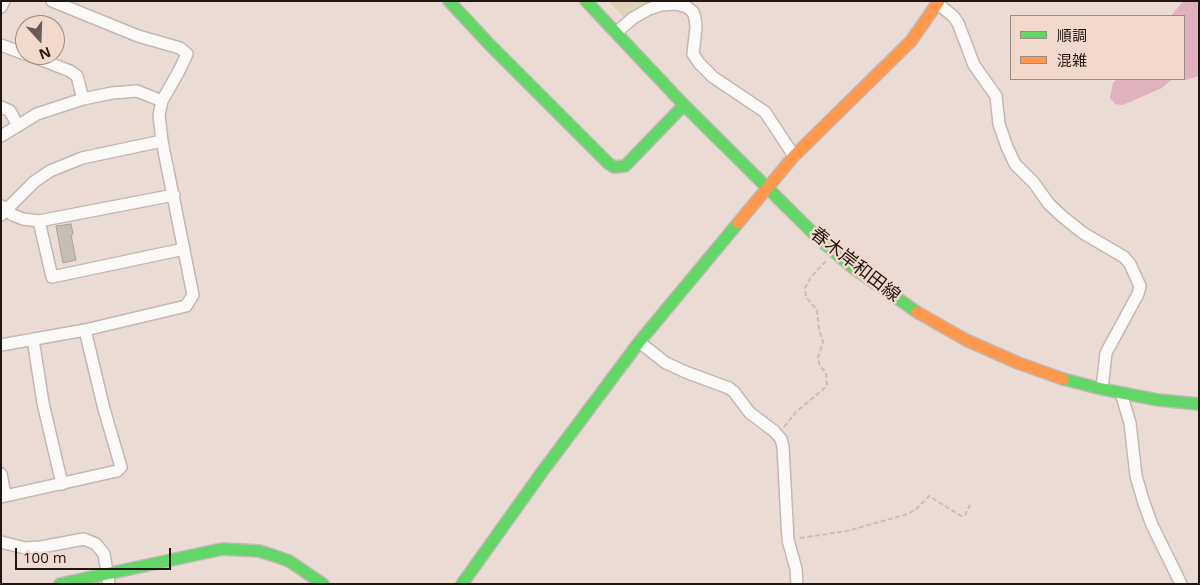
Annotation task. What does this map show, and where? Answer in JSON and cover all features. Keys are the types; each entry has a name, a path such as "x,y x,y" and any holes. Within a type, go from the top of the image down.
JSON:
{"street":[{"path":"1,7 4,1"},
{"path":"1,345 86,330 186,306 193,295 162,141 159,115 162,101 187,54 180,48 138,36 52,1"},
{"path":"449,1 491,46 614,167 625,166 684,105"},
{"name":"春木岸和田線","path":"586,1 684,105 767,188 834,252 886,292 928,319 966,340 1018,363 1064,379 1102,389 1158,400 1199,404"},
{"path":"462,584 542,472 640,341 794,156 911,41 938,2 958,23 974,65 996,96 999,124 1007,147 1016,164 1034,183 1049,204 1063,217 1083,233 1124,257 1130,264 1140,286 1138,294 1106,353 1102,389"},
{"path":"617,32 633,18 649,9 676,4 688,7 693,12 695,18 693,54 699,63 712,77 766,112 794,156"},
{"path":"1,44 15,50"},
{"path":"56,65 70,70 77,76 83,99"},
{"path":"1,136 37,114 83,99 112,93 137,91 162,101"},
{"path":"1,106 10,111 18,126"},
{"path":"162,141 82,158 50,171 34,182 2,210 23,219 39,221 174,195"},
{"path":"39,221 52,278 184,249"},
{"path":"1,474 3,496 118,471 121,467 104,410 86,330"},
{"path":"33,339 43,403 62,484"},
{"path":"643,345 666,363 734,392 750,412 777,435 783,447 788,540 796,569 797,584"},
{"path":"1121,393 1130,423 1136,476 1144,503 1152,525 1181,584"},
{"path":"1,542 25,548 84,539 96,544 104,554 108,579"},
{"path":"60,584 108,579 193,554 222,549 259,551 272,555 289,561 323,584"}],"path":[{"path":"777,435 796,412 827,386 826,373 820,366 818,358 823,342 819,329 817,310 806,297 805,288 811,277 834,252"},
{"path":"788,540 878,524 908,514 915,510 928,496 961,516 965,515 970,505"}],"shaded area":[{"path":"608,1 663,1 626,19"},
{"path":"1183,1 1199,1 1199,76 1185,80 1185,15 1172,15"},
{"path":"1116,80 1171,80 1162,88 1123,105 1115,104 1110,98 1113,83"}],"building":[{"path":"71,224 73,234 71,235 76,260 63,263 56,226"}],"traffic: fast":[{"path":"449,1 491,46 614,167 625,166 684,105"},
{"path":"586,1 684,105 818,238 852,267 917,312"},
{"path":"462,584 542,472 640,341 738,223"},
{"path":"1063,379 1158,400 1199,404"},
{"path":"60,584 222,549 259,551 272,555 289,561 323,584"}],"traffic: slow":[{"path":"738,223 794,156 911,41 939,1"},
{"path":"917,312 966,340 1018,363 1063,379"}]}
